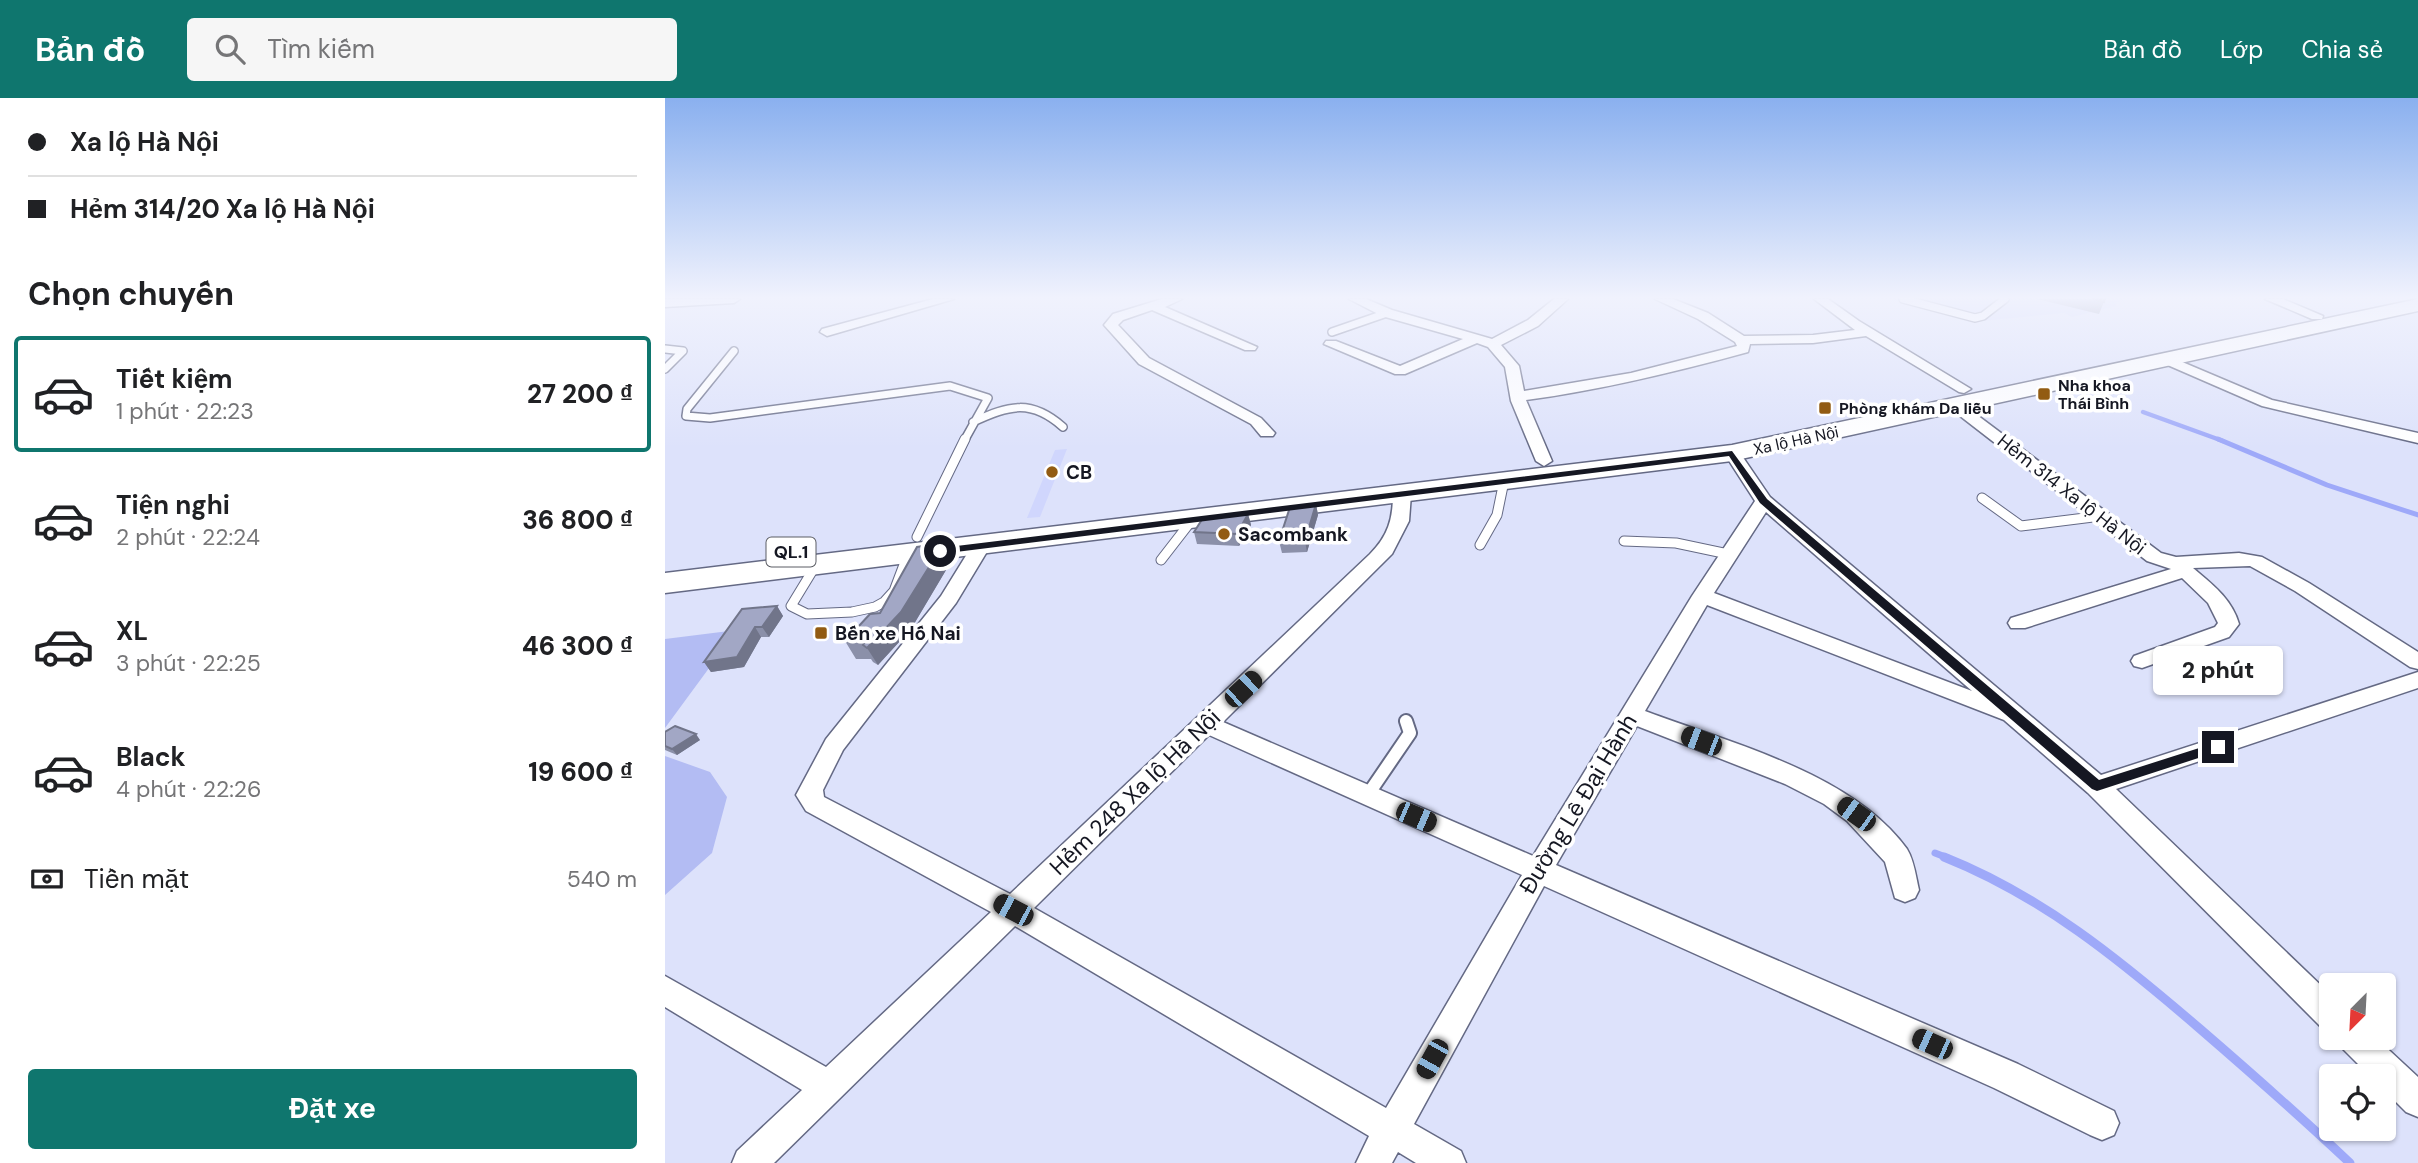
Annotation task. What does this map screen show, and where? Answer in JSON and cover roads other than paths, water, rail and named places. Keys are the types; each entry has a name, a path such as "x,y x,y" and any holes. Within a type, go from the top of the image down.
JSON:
{"highway":[{"name":"Xa lộ Hà Nội","path":"986,537 1192,520 1732,453 2173,349"},
{"name":"Xa lộ Hà Nội","path":"665,567 986,537 1544,461 1960,397 2219,349"},
{"name":"Xa lộ Hà Nội","path":"665,583 816,565 913,545"}],"street":[{"path":"1132,349 1144,361 1256,421 1267,433"},
{"path":"1355,349 1400,370 1452,349"},
{"path":"1497,349 1512,366 1519,396 1544,461"},
{"path":"1519,396 1574,390 1667,371 1742,349"},
{"name":"Hẻm 314 Xa lộ Hà Nội","path":"1892,349 1960,397 2154,557 2180,567 2239,559 2255,561 2302,587 2418,662"},
{"path":"2168,360 2267,403 2418,438"},
{"path":"1732,453 1764,501 2097,786 2319,1004"},
{"name":"Hẻm 248 Xa lộ Hà Nội","path":"749,1163 1299,636 1392,541 1403,517 1402,494"},
{"name":"Đường Lê Đại Hành","path":"1373,1163 1539,870 1702,596 1764,501"},
{"path":"986,537 949,599 834,745 809,795 815,804 1013,910 1449,1163"},
{"path":"2018,623 2180,567 2217,602 2228,617 2229,624 2222,632 2142,661"},
{"path":"1702,596 2018,718"},
{"path":"2097,786 2418,680"},
{"path":"1632,715 1794,777 1833,797 1856,814 1897,857 1905,890"},
{"path":"1206,724 2006,1076 2102,1123"},
{"path":"665,990 828,1087"},
{"path":"2366,1050 2418,1100"}],"lane":[{"path":"665,349 683,351 665,369"},
{"path":"734,351 687,410 686,416 710,418 950,386 977,392 988,398 973,422 891,595 867,609 807,614 798,612 792,606 816,565"},
{"path":"973,422 998,412 1032,408 1063,427"},
{"path":"1480,545 1500,513 1504,481"},
{"path":"1982,498 2021,526 2102,516"},
{"path":"1161,560 1192,520"},
{"path":"1624,541 1676,543 1728,554"},
{"path":"1367,796 1410,733 1406,721"}],"waterway":[{"path":"2143,412 2221,440"},
{"path":"2221,440 2327,485 2418,515"},
{"path":"1935,853 1948,858"},
{"path":"1944,857 1980,873 2047,910 2109,954 2218,1045 2350,1163"}],"place":[{"name":"Nha khoa Thái Bình","path":"2044,394"},
{"name":"Phòng khám Da liễu","path":"1825,408"},
{"name":"CB","path":"1052,472"},
{"name":"Sacombank","path":"1224,534"},
{"name":"Bến xe Hố Nai","path":"821,633"}]}
